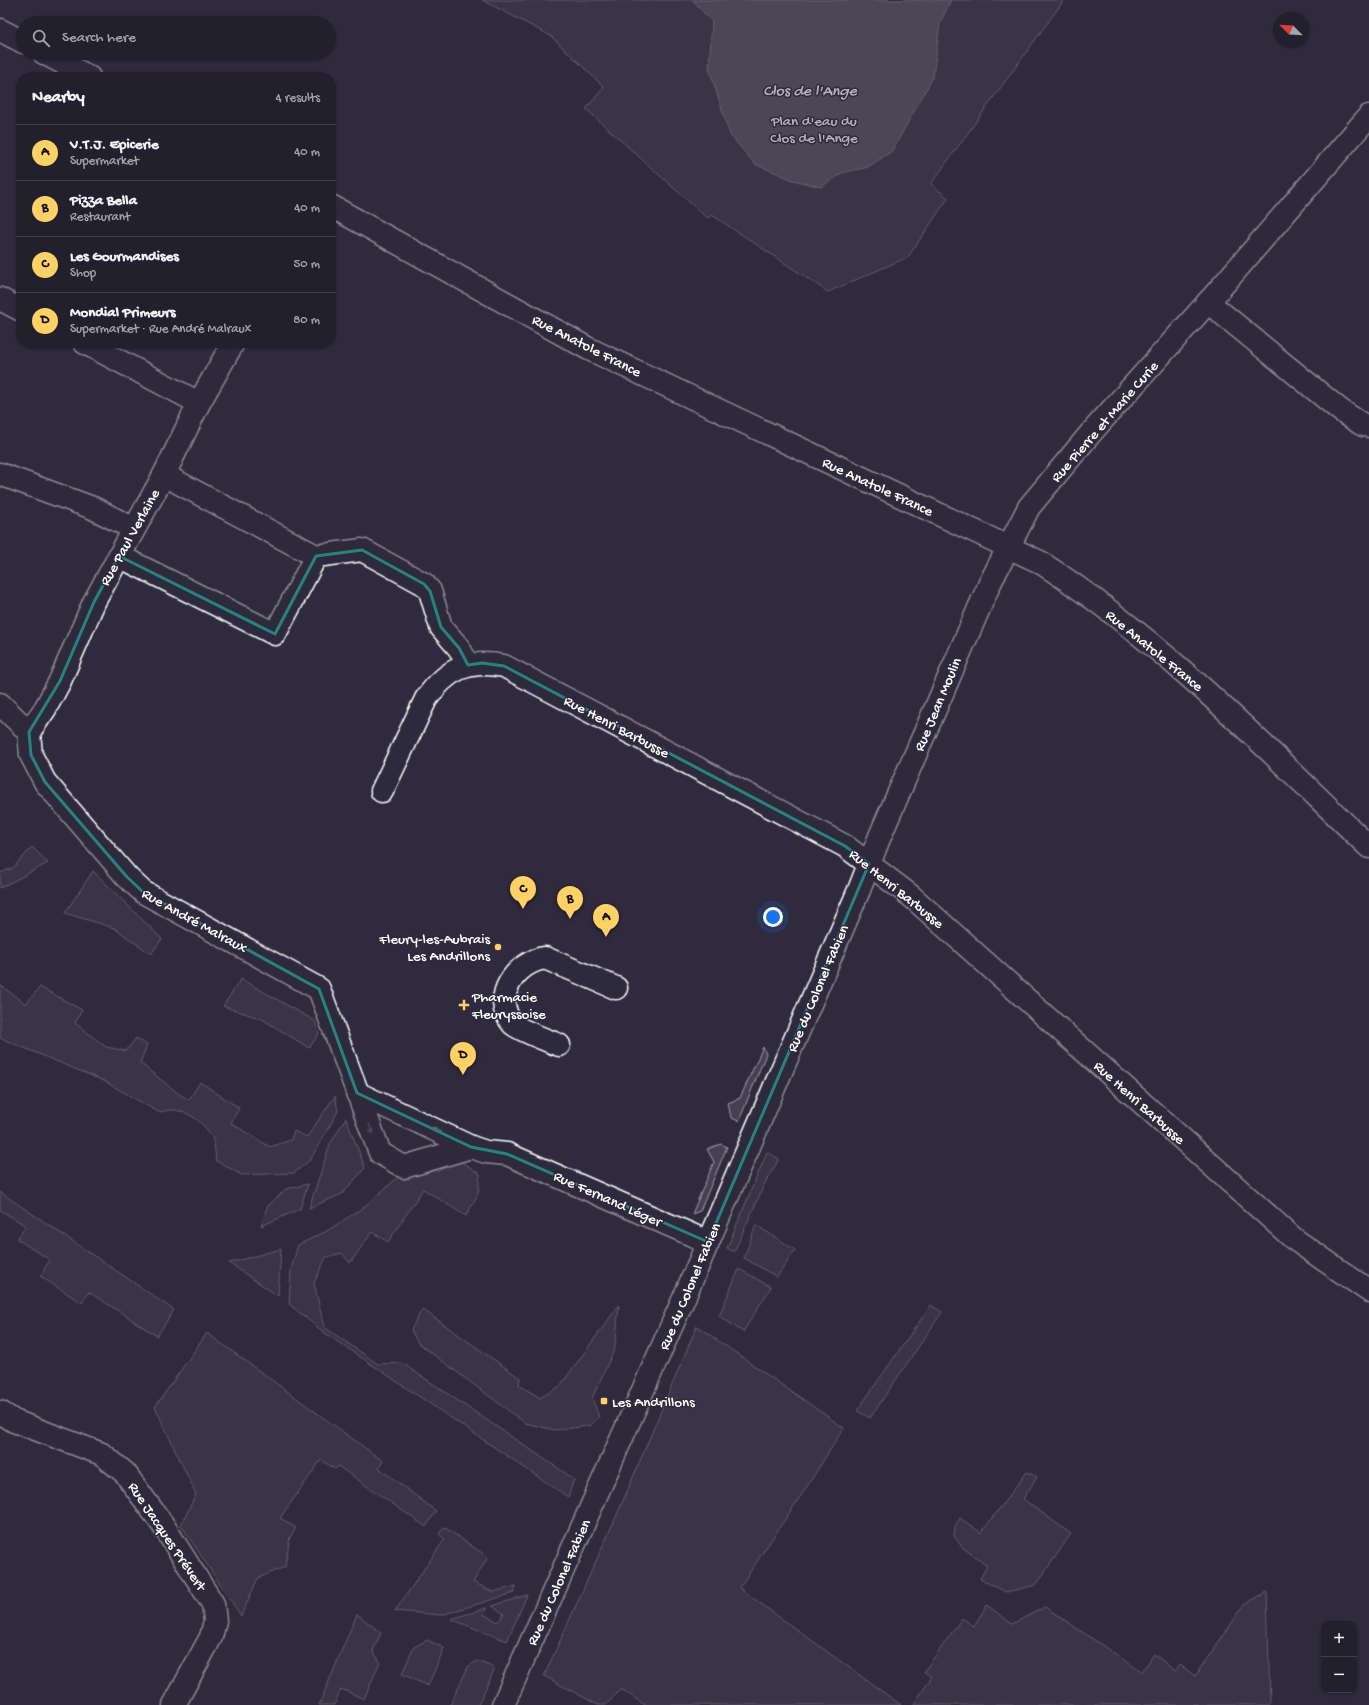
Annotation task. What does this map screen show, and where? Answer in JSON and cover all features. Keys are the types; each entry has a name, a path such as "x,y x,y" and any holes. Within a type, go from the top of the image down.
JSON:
{"street":[{"path":"0,30 16,38"},
{"path":"57,60 80,72"},
{"name":"Rue Pierre et Marie Curie","path":"1008,546 1029,507 1090,434 1208,302 1369,116"},
{"name":"Rue Anatole France","path":"336,209 589,348 1040,562 1076,585 1204,689 1369,847"},
{"path":"0,299 16,307"},
{"path":"1208,302 1340,410 1363,425 1369,426"},
{"path":"94,348 199,403"},
{"name":"Rue Paul Verlaine","path":"29,732 45,709 60,681 94,602 164,475 199,403 230,348"},
{"path":"0,474 93,508 134,529"},
{"path":"164,475 316,556 362,550 424,584 430,591 441,627 459,648 468,665"},
{"name":"Rue Jean Moulin","path":"868,864 990,583 1008,546"},
{"path":"119,556 275,634 316,556"},
{"name":"Rue Henri Barbusse","path":"382,791 426,698 445,676 468,665 482,663 504,666 845,846 911,896 1294,1239 1369,1291"},
{"path":"0,704 29,732"},
{"name":"Rue André Malraux","path":"29,732 30,755 44,782 127,878 143,892 319,989 380,1153 404,1167 471,1147"},
{"name":"Rue du Colonel Fabien","path":"503,1705 611,1465 708,1242 868,864"},
{"path":"558,1045 514,1025 506,1012 504,997 511,979 522,967 534,959 545,958 616,988"},
{"path":"357,1093 471,1147"},
{"name":"Rue Fernand Léger","path":"471,1147 486,1152 507,1154 708,1242"},
{"name":"Rue Jacques Prévert","path":"0,1412 14,1421 102,1454 125,1473 163,1524 213,1604 214,1621 211,1636 174,1705"}],"highlighted area":[{"path":"362,550 424,584 430,591 441,627 459,648 468,665 482,663 504,666 845,846 869,864 708,1242 507,1154 471,1147 357,1093 319,989 143,892 127,877 45,782 31,755 29,732 60,681 94,602 119,556 275,634 316,556"}],"green space":[{"name":"Plan d'eau du Clos de l'Ange","path":"482,0 1064,0 931,184 948,198 908,257 828,292 712,215 707,218 586,109 604,87 551,36"},
{"path":"32,847 48,863 0,888 0,873 13,868"},
{"path":"93,871 162,939 151,954 114,928 65,913"},
{"path":"241,979 315,1021 319,1034 309,1048 262,1019 223,1006"},
{"path":"0,985 26,1004 40,987 82,1010 75,1023 106,1047 126,1051 136,1038 147,1045 140,1063 179,1094 189,1100 200,1082 239,1108 231,1123 270,1147 291,1140 294,1131 307,1137 335,1096 338,1111 310,1160 294,1173 242,1175 216,1161 214,1142 211,1136 203,1125 193,1117 174,1110 158,1112 104,1081 0,1038"},
{"path":"763,1047 766,1054 739,1121 731,1118 728,1103 740,1098"},
{"path":"346,1118 365,1168 342,1194 309,1208 330,1144"},
{"path":"721,1144 727,1147 700,1211 692,1214 714,1162 707,1149"},
{"path":"767,1152 779,1159 765,1183 734,1252 727,1248"},
{"path":"462,1162 480,1174 478,1194 466,1216 423,1189 388,1242 372,1232 350,1263 342,1253 326,1257 314,1283 324,1327 378,1364 402,1363 574,1479 568,1497 322,1331 289,1304 291,1270 298,1245 325,1232 363,1208 398,1177 424,1169 438,1171 450,1165"},
{"path":"308,1184 300,1209 261,1226 267,1207 286,1189"},
{"path":"0,1192 174,1310 157,1336 89,1292 82,1303 40,1276 50,1260 17,1239 26,1226 0,1210"},
{"path":"756,1225 795,1250 777,1277 744,1258"},
{"path":"281,1249 278,1296 229,1263"},
{"path":"739,1269 771,1287 743,1332 719,1316"},
{"path":"619,1305 615,1348 592,1398 599,1417 589,1426 555,1430 525,1423 418,1343 411,1330 422,1309 520,1378 519,1385 540,1398 560,1386"},
{"path":"931,1305 942,1312 870,1418 857,1411"},
{"path":"697,1326 844,1428 739,1588 901,1705 645,1705 621,1689 606,1705 598,1705 544,1676 620,1508"},
{"path":"207,1333 383,1461 379,1468 436,1511 426,1527 338,1466 335,1469 321,1460 280,1518 296,1528 290,1537 285,1567 258,1578 241,1616 181,1525 196,1494 155,1407"},
{"path":"1027,1472 1037,1477 1023,1499 1071,1534 1036,1585 1006,1592 980,1579 987,1566 962,1547 954,1536 955,1526 960,1518 981,1533"},
{"path":"444,1527 488,1557 473,1582 493,1592 516,1586 514,1593 441,1615 395,1611 445,1539 439,1534"},
{"path":"1267,1592 1270,1702 1268,1705 913,1705 932,1677 924,1672 962,1618 974,1626 987,1605 1012,1624 1045,1607 1142,1672 1154,1654 1175,1671 1180,1665 1195,1676 1245,1604"},
{"path":"527,1595 507,1641 451,1619 487,1608 483,1614 498,1622 504,1614 492,1606"},
{"path":"357,1614 381,1633 373,1651 380,1662 364,1699 341,1689 334,1705 319,1705"},
{"path":"427,1640 444,1648 428,1686 402,1674 414,1647"},
{"path":"477,1661 495,1668 478,1705 450,1705 468,1667"}],"water":[{"name":"Clos de l'Ange","path":"693,0 951,0 940,23 933,77 892,151 868,167 842,173 821,187 793,180 755,164 730,135 709,68 712,22"}],"place":[{"name":"Les Gourmandises","path":"523,909"},
{"name":"Pizza Bella","path":"570,919"},
{"name":"V.T.J. Epicerie","path":"606,937"},
{"name":"Fleury-les-Aubrais Les Andrillons","path":"498,947"},
{"name":"Pharmacie Fleuryssoise","path":"464,1005"},
{"name":"Mondial Primeurs","path":"463,1075"},
{"name":"Les Andrillons","path":"604,1401"}]}
